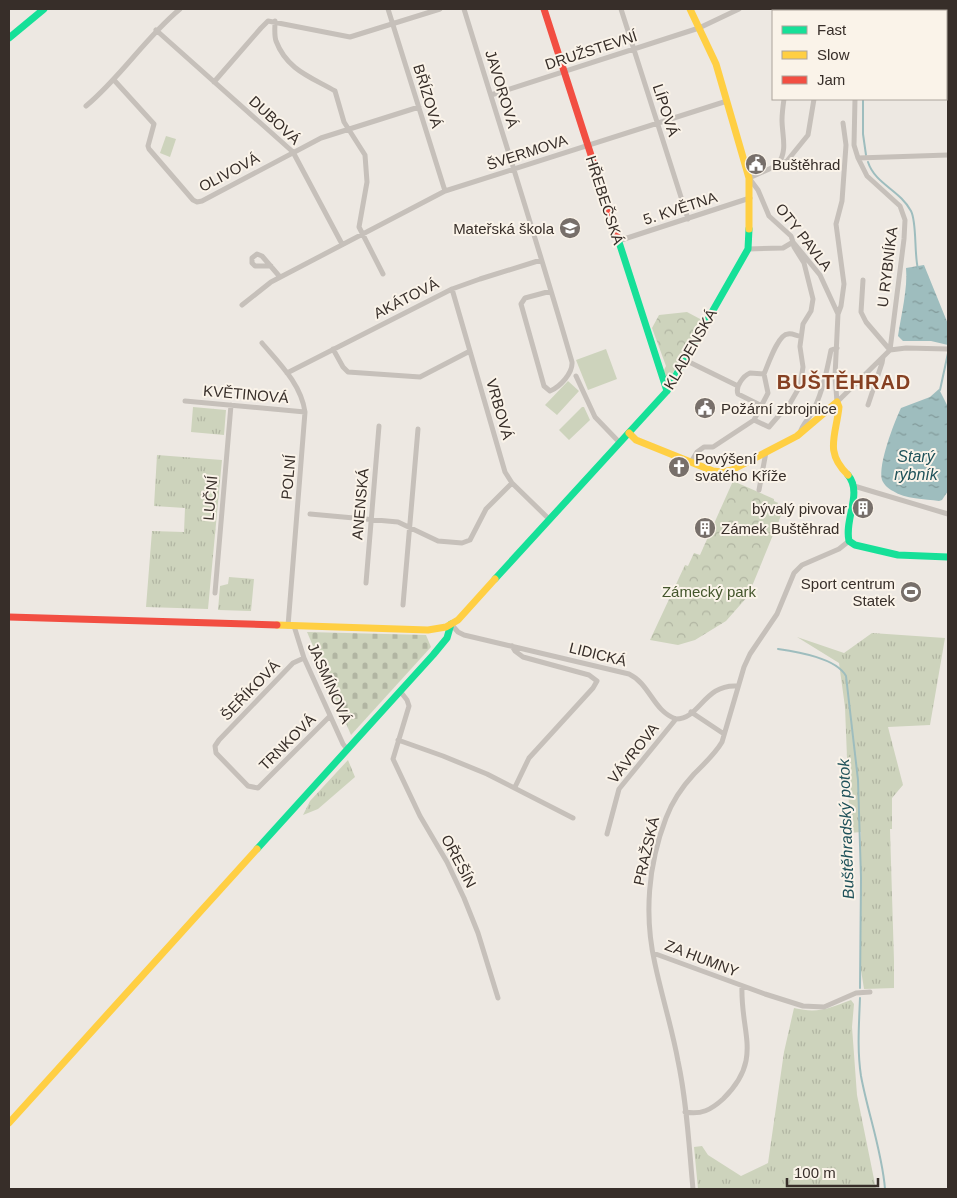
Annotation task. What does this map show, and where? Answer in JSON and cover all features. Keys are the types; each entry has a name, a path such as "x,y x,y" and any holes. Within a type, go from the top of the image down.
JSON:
{"street":[{"path":"9,38 44,9"},
{"path":"86,106 114,80 156,30 180,9"},
{"name":"BŘÍZOVÁ","path":"388,9 445,191"},
{"path":"214,82 266,22 275,22 348,37 440,9"},
{"name":"JAVOROVÁ","path":"464,9 514,169 551,291 573,366 571,372 550,391 544,386 521,304 525,298 551,291"},
{"name":"HŘEBEČSKÁ","path":"544,9 667,391"},
{"name":"LÍPOVÁ","path":"621,9 688,218"},
{"name":"KLADENSKÁ","path":"451,624 468,610 667,391 748,249 749,178 716,64 690,9"},
{"name":"DRUŽSTEVNÍ","path":"491,95 700,28 740,9"},
{"path":"275,22 276,41 292,66 318,83 335,91 344,122 364,151 367,182 359,224 362,234 383,274"},
{"name":"DUBOVÁ","path":"156,30 293,152 342,244"},
{"name":"OLIVOVÁ","path":"114,80 154,124 148,146 149,149 195,201 202,201 321,138 419,107"},
{"path":"777,165 782,156 784,142 782,118 784,100"},
{"path":"749,178 787,161 806,137 812,117 814,100"},
{"name":"U RYBNÍKA","path":"855,100 854,145 858,158 867,176 900,206 905,220 890,350"},
{"name":"ŠVERMOVA","path":"342,244 445,191 726,101"},
{"path":"838,314 844,284 836,222 842,203 846,144 843,123"},
{"path":"846,144 854,145"},
{"path":"858,158 948,155"},
{"name":"OTY PAVLA","path":"749,178 758,190 769,216 791,236 793,242 820,276 838,314 835,376 837,402"},
{"name":"5. KVĚTNA","path":"618,241 750,198"},
{"path":"748,249 783,248 793,242 794,247 804,262 813,299 812,308 804,322 800,336 802,379 800,386 790,403 780,412 769,427 754,420"},
{"path":"242,304 266,285 342,244"},
{"name":"AKÁTOVÁ","path":"287,373 452,289 541,260"},
{"path":"271,266 280,277"},
{"path":"863,280 861,312 866,322 890,350"},
{"name":"VRBOVÁ","path":"452,289 504,472 512,483 550,520"},
{"path":"691,462 697,452 705,446 713,447 754,420 768,391 764,374 774,350 784,335 800,336"},
{"name":"POLNÍ","path":"262,343 287,373 300,393 305,412 291,626"},
{"path":"800,434 822,390 831,350 837,348"},
{"path":"629,433 636,440 713,471 732,470 800,434 837,402 890,350 906,348 946,349"},
{"path":"333,349 348,372 418,377 470,351"},
{"path":"868,405 882,363 882,356"},
{"path":"685,360 738,386"},
{"path":"762,406 738,394 737,391 738,386 748,373 764,374"},
{"path":"576,376 595,417 620,443"},
{"name":"KVĚTINOVÁ","path":"185,401 305,412"},
{"path":"837,402 839,408 834,455 837,463 851,478 854,486 847,524 849,541 853,544 898,555 948,557"},
{"name":"LUČNÍ","path":"215,593 231,405"},
{"name":"ANENSKÁ","path":"366,583 379,426"},
{"path":"404,605 418,429"},
{"path":"759,490 766,452"},
{"path":"310,514 400,523 435,540 462,543 467,542 486,509 512,483"},
{"path":"854,486 948,514"},
{"name":"PRAŽSKÁ","path":"693,1189 678,1061 653,953 649,890 654,862 663,826 671,807 684,786 718,748 747,659 777,614 796,570 817,557 839,549 849,541"},
{"path":"9,617 428,630 451,624"},
{"path":"9,1123 445,641 451,624"},
{"name":"LIDICKÁ","path":"451,624 458,632 464,635 633,675 662,712 676,719"},
{"name":"JASMÍNOVÁ","path":"291,626 330,716 343,744 348,749"},
{"name":"LIDICKÁ","path":"512,646 523,657 589,676 596,681 593,688 530,756 515,787"},
{"name":"ŠEŘÍKOVÁ","path":"260,786 254,788 248,786 220,758 215,750 217,743 293,664 304,658"},
{"path":"676,719 684,718 715,691 728,686 737,686"},
{"name":"OŘEŠÍN","path":"400,691 407,700 408,706 393,757 395,764 420,816 447,862 464,898 478,933 498,998"},
{"path":"692,712 724,734"},
{"name":"TRNKOVÁ","path":"260,786 330,716"},
{"name":"VÁVROVA","path":"607,834 619,789 676,719"},
{"path":"398,740 454,760 515,787 572,818"},
{"name":"ZA HUMNY","path":"653,953 788,1002 811,1007 831,1005 856,993 870,992"},
{"name":"ZA HUMNY","path":"685,1112 699,1113 711,1109 729,1093 743,1072 747,1062 748,1050 741,1001 742,986"}],"green space":[{"path":"166,136 176,139 170,157 160,153"},
{"path":"687,312 702,320 669,380 663,372 666,366 652,328 659,315"},
{"path":"606,349 617,379 588,390 576,360"},
{"path":"568,381 579,391 557,415 545,405"},
{"path":"193,407 226,410 224,435 191,432"},
{"path":"584,407 590,420 569,440 559,430"},
{"path":"157,455 222,460 208,609 146,607 152,531 184,532 185,508 154,506"},
{"name":"Zámecký park","path":"733,481 774,499 778,503 775,510 782,513 748,596 726,621 695,640 678,645 650,640 685,565 688,566 694,553 700,555"},
{"path":"229,577 254,579 251,611 218,610 220,586 228,584"},
{"path":"307,632 426,635 431,647 351,735"},
{"path":"872,633 945,638 930,725 888,727 903,785 892,798 892,829 890,829 894,988 864,989 861,970 861,832 850,833 845,707 839,663 797,637 844,653"},
{"path":"348,760 355,777 318,809 303,815 310,801"},
{"path":"851,1000 854,1004 852,1027 857,1095 876,1189 698,1189 694,1147 702,1146 708,1155 741,1176 768,1163 784,1052 794,1008 817,1010 830,1008"}],"water":[{"path":"924,265 948,324 948,345 931,341 903,341 898,336 905,293 906,268"},
{"name":"Starý rybník","path":"939,389 948,407 948,491 942,500 939,501 903,496 890,489 882,480 882,464 891,433 901,408 930,397"}],"waterway":[{"name":"Buštěhradský potok","path":"863,100 863,134 866,155"},
{"name":"Buštěhradský potok","path":"868,162 876,176 901,198 911,211 914,223 918,269"},
{"name":"Buštěhradský potok","path":"940,390 948,353"},
{"name":"Buštěhradský potok","path":"778,649 806,654 825,660 841,670 846,676 858,780 861,878 860,988"},
{"name":"Buštěhradský potok","path":"860,998 859,1047 861,1076 881,1161 885,1189"}],"traffic: fast":[{"path":"9,38 44,9"},
{"path":"495,579 667,391 748,249 749,229"},
{"path":"618,239 667,391"},
{"path":"848,475 854,490 848,533 849,541 855,545 898,555 948,557"},
{"path":"257,849 433,655 447,638 451,624"}],"traffic: slow":[{"path":"690,9 716,64 749,178 749,229"},
{"path":"629,433 636,440 713,471 722,472 732,470 797,436 837,402 839,407 833,443 834,451 836,459 848,475"},
{"path":"277,625 428,630 446,627 458,620 495,579"},
{"path":"9,1123 257,849"}],"traffic: jam":[{"path":"544,9 618,239"},
{"path":"9,617 277,625"}],"place":[{"name":"Buštěhrad","path":"756,164"},
{"name":"Mateřská škola","path":"570,228"},
{"name":"Požární zbrojnice","path":"705,408"},
{"name":"Povýšení svatého Kříže","path":"679,467"},
{"name":"bývalý pivovar","path":"863,508"},
{"name":"Zámek Buštěhrad","path":"705,528"},
{"name":"Sport centrum Statek","path":"911,592"}],"district":[{"name":"BUŠTĚHRAD","path":"844,382"}]}
